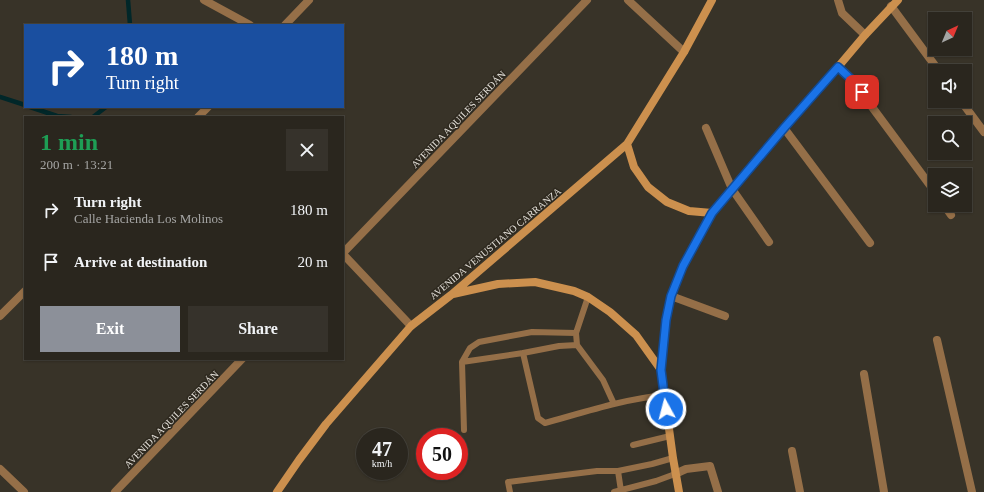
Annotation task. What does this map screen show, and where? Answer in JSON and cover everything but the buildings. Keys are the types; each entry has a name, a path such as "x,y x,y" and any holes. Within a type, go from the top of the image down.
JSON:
{"main road":[{"name":"AVENIDA VENUSTIANO CARRANZA","path":"277,492 326,424 411,326 451,295 627,144 684,52 712,0"},
{"path":"679,492 675,474 661,370 666,320 671,296 683,266 712,213 784,128 894,3"},
{"path":"627,144 634,167 648,187 660,197 667,202 689,210 712,213"},
{"path":"451,295 498,284 535,282 574,291 588,297 610,312 636,335 661,370"}],"street":[{"path":"204,0 248,24"},
{"path":"286,24 309,0"},
{"name":"AVENIDA AQUILES SERDÁN","path":"344,252 587,0"},
{"path":"628,0 684,52"},
{"path":"838,0 842,13 865,35"},
{"path":"894,3 935,64"},
{"path":"838,67 852,80 928,183"},
{"path":"199,116 207,108"},
{"path":"967,108 984,132"},
{"path":"706,128 732,189 769,242"},
{"path":"784,128 870,243"},
{"path":"344,254 411,326"},
{"path":"0,316 24,291"},
{"path":"671,296 725,316"},
{"path":"937,340 972,492"},
{"name":"AVENIDA AQUILES SERDÁN","path":"115,492 241,360"},
{"path":"864,374 884,492"},
{"path":"792,451 800,492"},
{"path":"675,474 686,469 710,466 718,492"},
{"path":"0,469 24,492"}],"lane":[{"path":"588,297 576,333 577,344 603,380 614,404"},
{"path":"464,428 462,362 470,348 479,342 532,332 576,333"},
{"path":"462,362 577,344"},
{"path":"523,353 538,418 545,423 643,397 665,395"},
{"path":"634,445 670,436"},
{"path":"510,492 508,482 597,471 618,471 673,458"},
{"path":"618,471 617,491 656,481 675,474"}],"waterway":[{"path":"128,0 130,24"},
{"path":"0,97 24,105"},
{"path":"33,108 57,116"},
{"path":"94,116 105,108"}],"route":[{"path":"666,409 661,370 666,320 671,296 683,266 712,213 838,67 862,92"}]}
